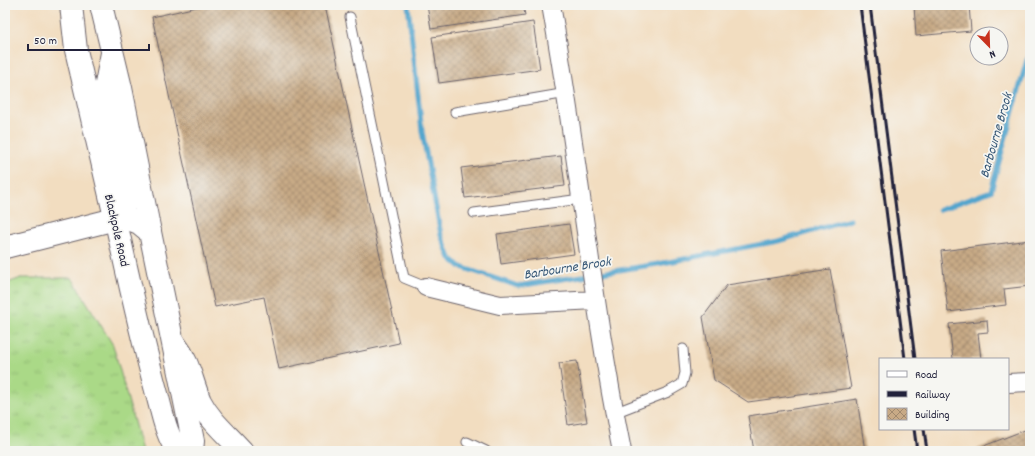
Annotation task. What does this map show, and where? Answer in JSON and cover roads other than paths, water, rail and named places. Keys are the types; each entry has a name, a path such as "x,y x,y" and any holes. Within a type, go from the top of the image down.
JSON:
{"main road":[{"name":"Blackpole Road","path":"71,5 76,50 141,335 165,421 174,446 178,451"},
{"path":"101,5 121,88 194,441 192,451"},
{"path":"112,53 105,89 126,191 126,202 115,217"},
{"path":"5,247 115,217 131,218 150,232"},
{"path":"172,340 185,357 200,401 208,413 242,451"}],"street":[{"path":"551,5 567,93 588,256 614,413 622,451"},
{"path":"426,288 500,305 596,300"},
{"path":"1009,383 1030,382"}],"lane":[{"path":"350,17 404,278 426,288"},
{"path":"455,112 567,93"},
{"path":"474,213 581,199"},
{"path":"614,413 657,397 682,384 685,373 683,349"},
{"path":"467,442 486,451"}],"waterway":[{"name":"Barbourne Brook","path":"408,5 422,131 441,235 450,258 461,267 518,286 658,264 778,241 850,220"},
{"name":"Barbourne Brook","path":"939,210 991,191 1027,60 1030,55"}],"railway":[{"path":"860,5 905,358"},
{"path":"870,5 915,358"},
{"path":"914,430 917,451"},
{"path":"924,430 927,451"}]}
